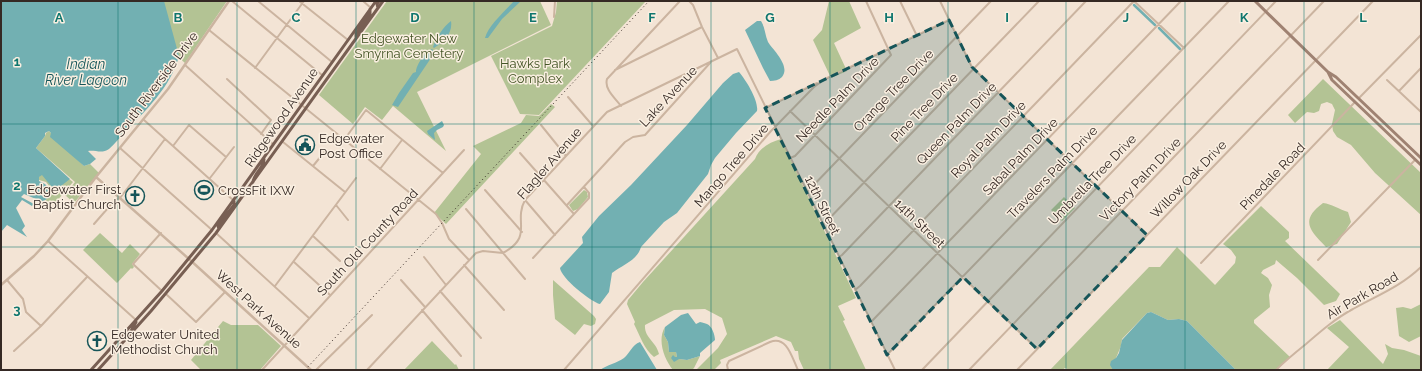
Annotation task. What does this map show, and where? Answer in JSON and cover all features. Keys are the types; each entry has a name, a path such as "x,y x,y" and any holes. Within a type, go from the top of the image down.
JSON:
{"main road":[{"name":"Ridgewood Avenue","path":"91,370 162,291 212,230 264,159 322,75 378,1"},
{"path":"378,1 378,8"},
{"name":"Ridgewood Avenue","path":"98,370 166,294 218,231 383,1"},
{"path":"1255,1 1315,60 1359,98 1420,157"},
{"path":"356,38 356,34 370,14 371,9"},
{"path":"1328,72 1332,80 1421,165"},
{"path":"1410,155 1420,157"},
{"path":"1415,160 1420,157"},
{"path":"253,183 253,178 264,163 264,159"},
{"path":"218,231 218,226 234,205 234,201"},
{"path":"128,337 136,320"}],"street":[{"name":"South Riverside Drive","path":"1,286 48,241 96,177 144,120 185,65 229,1"},
{"path":"232,1 322,75"},
{"path":"258,1 332,62"},
{"path":"299,1 348,40"},
{"path":"255,68 304,1"},
{"path":"363,1 371,9"},
{"path":"554,17 555,1"},
{"path":"621,106 606,86 607,79 680,1"},
{"path":"689,1 693,5 702,27 718,58"},
{"path":"866,1 889,49"},
{"path":"900,1 917,36"},
{"path":"944,1 941,2 974,69 1147,235"},
{"name":"Orange Tree Drive","path":"807,192 991,1"},
{"name":"Pine Tree Drive","path":"823,225 1039,1"},
{"name":"Queen Palm Drive","path":"839,257 1086,1"},
{"path":"1134,1 1184,48"},
{"name":"Royal Palm Drive","path":"855,290 1134,1"},
{"name":"Sabal Palm Drive","path":"871,322 1181,1"},
{"name":"Travelers Palm Drive","path":"887,355 1229,1"},
{"name":"Umbrella Tree Drive","path":"922,370 1276,1"},
{"name":"Victory Palm Drive","path":"969,370 1324,1"},
{"name":"Willow Oak Drive","path":"1017,370 1372,1"},
{"name":"Mango Tree Drive","path":"564,370 775,127 820,82 949,20"},
{"path":"614,70 702,27"},
{"path":"209,30 440,218 449,239 469,260"},
{"path":"1359,98 1421,35"},
{"name":"Flagler Avenue","path":"522,232 521,210 525,200 607,112 736,48"},
{"name":"12th Street","path":"736,48 895,370"},
{"name":"Needle Palm Drive","path":"790,158 795,156 890,57 891,53 889,49"},
{"name":"Lake Avenue","path":"567,205 625,142 633,137 645,135 712,60"},
{"path":"185,65 274,144"},
{"path":"1399,91 1421,68"},
{"path":"227,79 271,120 261,134"},
{"path":"1387,80 1421,112"},
{"path":"765,108 820,82"},
{"path":"568,97 593,126"},
{"name":"Pinedale Road","path":"1201,263 1355,102"},
{"path":"344,140 366,110 444,174"},
{"name":"14th Street","path":"790,111 1037,349"},
{"path":"144,120 234,201"},
{"path":"173,146 189,125 226,158"},
{"path":"541,125 566,156"},
{"path":"94,224 115,200 120,198 165,139"},
{"path":"380,168 402,140"},
{"path":"283,142 345,192"},
{"path":"210,178 234,147"},
{"path":"120,148 212,230"},
{"path":"313,166 326,150"},
{"name":"South Old County Road","path":"262,370 330,295 444,174 464,150"},
{"path":"520,153 574,214"},
{"path":"1318,260 1415,160"},
{"name":"West Park Avenue","path":"96,177 193,262 311,370"},
{"path":"275,286 356,178"},
{"path":"533,258 590,195 584,187"},
{"path":"367,370 464,265 479,251 503,253 515,245 522,232 485,190"},
{"path":"525,200 555,235"},
{"path":"336,205 348,220"},
{"path":"466,209 525,279"},
{"path":"218,231 309,318"},
{"path":"160,233 133,264 162,291"},
{"path":"313,236 340,261"},
{"path":"48,241 136,320"},
{"path":"424,257 446,285"},
{"path":"294,262 330,295"},
{"path":"464,265 504,310"},
{"name":"Air Park Road","path":"1276,370 1287,359 1330,324 1354,308 1398,286 1421,267"},
{"path":"14,351 41,326 87,276"},
{"path":"7,280 23,299 26,312 41,326"},
{"path":"401,280 425,307"},
{"path":"440,291 481,338"},
{"path":"166,294 196,322 225,292"},
{"path":"422,310 461,356"},
{"path":"316,370 372,315"},
{"path":"728,370 727,365 730,362 774,340 782,341 786,345 798,370"}],"highlighted area":[{"path":"949,20 972,67 1147,235 1037,349 963,277 887,355 765,108"}],"green space":[{"path":"158,1 227,1 185,63 177,56"},
{"name":"Edgewater New Smyrna Cemetery","path":"387,1 540,1 551,25 417,92 446,151 393,106 382,120 365,107 353,124 319,95"},
{"name":"Hawks Park Complex","path":"557,1 646,1 539,115 520,114 491,56 552,26"},
{"path":"829,1 849,1 861,28 834,43 847,71 831,78 813,40 822,30"},
{"path":"1323,79 1421,173 1421,215 1375,173 1351,145 1337,137 1333,131 1332,124 1335,110 1332,104 1327,102 1321,104 1319,111 1314,113 1307,112 1295,123 1288,115"},
{"path":"551,104 555,107 446,224 434,213 481,154 473,146 521,123 526,115 539,116"},
{"path":"49,131 84,166 90,164 99,173 74,203 65,195 75,182 36,148"},
{"path":"781,139 856,298 838,306 845,320 843,321 866,370 804,370 799,359 798,351 795,351 791,342 776,336 720,360 721,363 714,370 696,370 718,348 727,334 722,318 705,309 674,310 645,325 646,333 659,354 654,357 645,346 634,324 635,322 627,304 628,300 755,159 759,152 769,144"},
{"path":"41,174 69,179 73,182 56,202 52,203 46,201 45,199 54,192 46,182 39,180 38,178"},
{"path":"584,190 587,192 588,197 578,209 573,211 569,205"},
{"path":"1064,197 1075,208 1062,221 1051,210"},
{"path":"1323,203 1348,212 1351,222 1337,244 1326,247 1315,235 1309,220 1311,215"},
{"path":"1261,206 1289,232 1289,238 1285,241 1340,294 1336,301 1324,305 1297,278 1276,260 1275,264 1263,270 1261,273 1268,278 1272,285 1269,295 1270,307 1254,320 1254,323 1290,357 1276,370 1236,370 1187,321 1179,319 1168,320 1151,312 1147,313 1122,339 1113,370 1070,370 1065,368 1062,370 1050,370 1149,267 1160,267 1177,247 1215,285 1235,263 1236,257 1231,250 1223,244"},
{"path":"100,233 122,253 130,244 140,254 132,264 134,267 132,269 131,268 117,283 83,250"},
{"path":"553,280 594,316 596,319 595,324 591,326 584,324 575,335 555,319"},
{"path":"1421,304 1421,336 1409,342 1399,336 1396,308 1403,307 1411,309"},
{"path":"1340,320 1383,364 1388,354 1385,344 1392,348 1404,350 1421,356 1421,370 1327,370 1349,347 1327,328"},
{"path":"223,321 231,325 258,325 281,346 260,370 201,370 191,360"},
{"path":"665,327 664,335 668,342 669,352 676,352 677,357 671,358 687,360 700,356 692,370 673,370 670,366 664,355 662,343"},
{"path":"432,341 455,365 456,364 459,370 404,370"}],"water":[{"name":"Indian River Lagoon","path":"1,1 164,1 179,56 164,88 149,107 113,145 109,149 101,152 88,151 96,159 90,164 84,166 50,137 51,133 49,131 45,133 45,136 36,148 70,179 57,189 51,186 42,175 39,177 39,181 45,184 53,193 43,202 24,194 21,197 34,204 32,206 22,200 16,208 25,226 22,230 27,237 7,225 1,232"},
{"path":"514,1 521,1 502,19 488,38 485,38 493,24"},
{"path":"451,21 451,29 447,37 434,48 433,47 438,36 445,26"},
{"path":"757,21 761,21 768,42 783,63 784,73 779,79 770,81 745,30"},
{"path":"432,49 431,58 398,107 392,105 413,73 416,72 421,59"},
{"path":"739,72 754,96 757,111 715,158 708,174 677,213 664,222 641,247 633,259 612,273 609,292 600,304 590,299 565,278 560,268 583,243 582,237 599,216 631,185 687,125 723,83 733,74"},
{"path":"442,121 444,125 443,127 434,133 435,140 428,134 427,131"},
{"path":"1151,312 1168,320 1179,319 1187,321 1236,370 1113,370 1110,365 1111,361 1116,358 1119,353 1122,340 1147,313"},
{"path":"688,313 696,324 700,322 709,325 713,331 715,340 700,353 700,356 687,360 679,359 674,362 671,358 673,355 677,357 676,352 669,352 668,342 664,335 665,327 681,315"},
{"path":"640,342 657,370 600,370 624,358 635,345"}],"waterway":[{"path":"1134,5 1155,25"},
{"path":"1159,28 1180,49"}],"railway":[{"path":"305,370 649,1"}],"place":[{"name":"Edgewater Post Office","path":"305,145"},
{"name":"CrossFit IXW","path":"204,190"},
{"name":"Edgewater First Baptist Church","path":"135,196"},
{"name":"Edgewater United Methodist Church","path":"97,341"}]}
